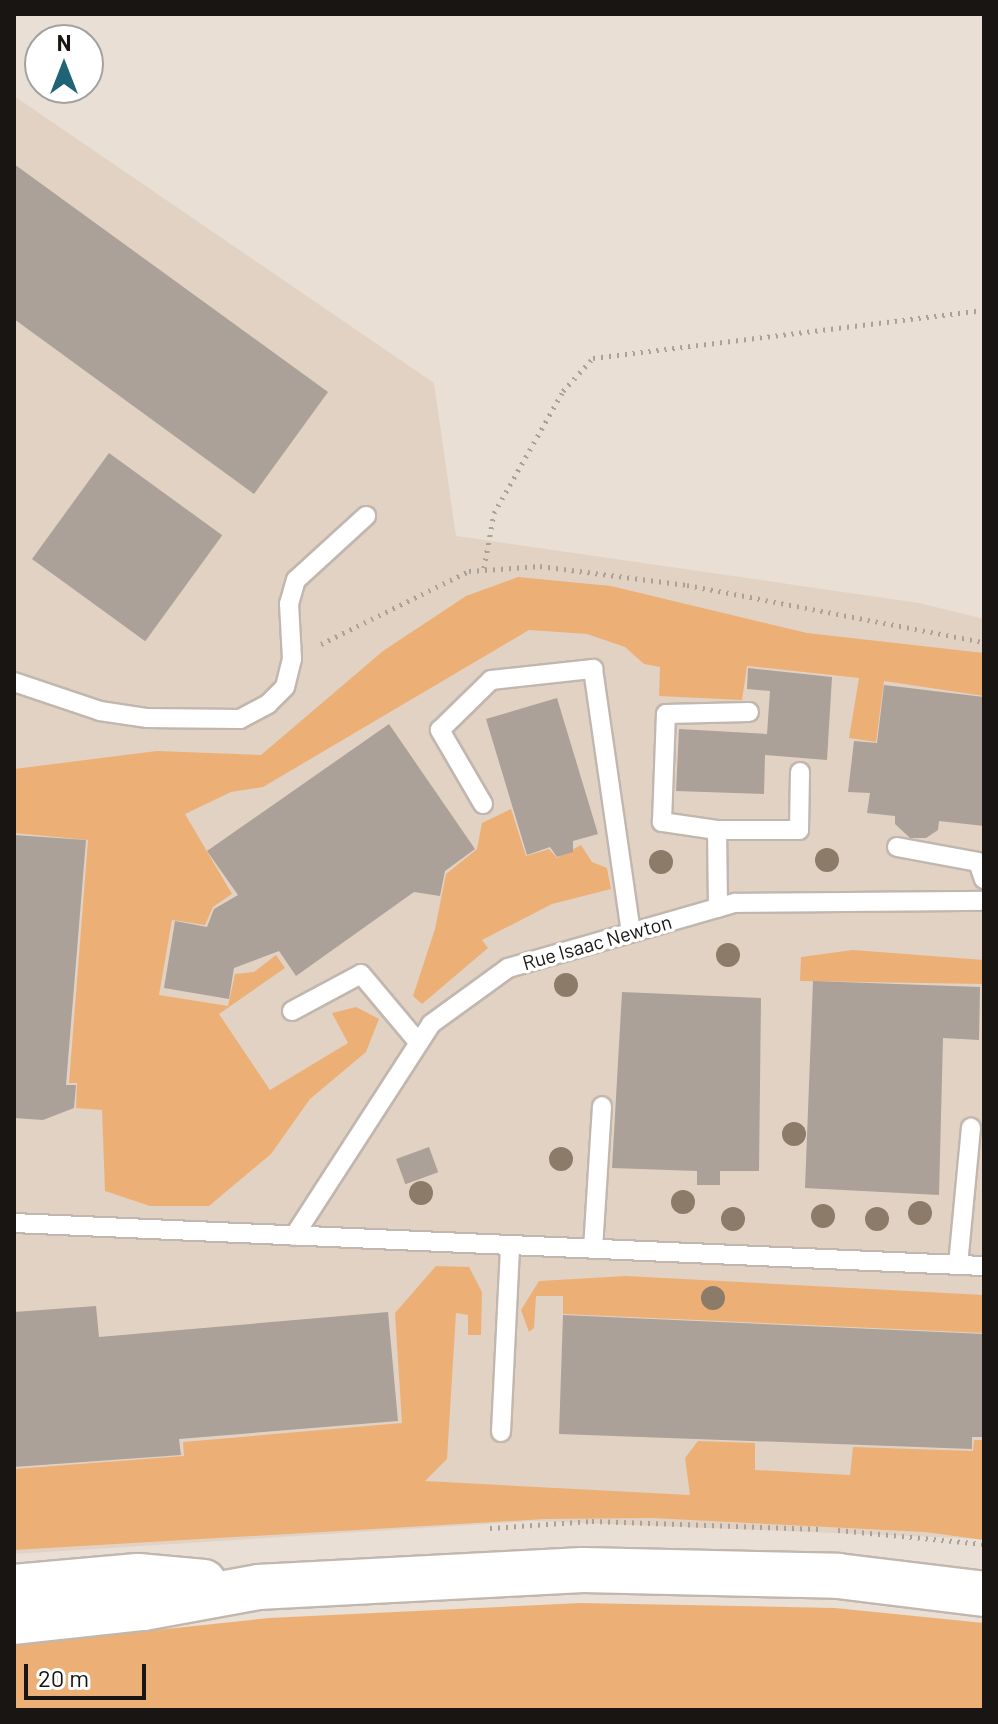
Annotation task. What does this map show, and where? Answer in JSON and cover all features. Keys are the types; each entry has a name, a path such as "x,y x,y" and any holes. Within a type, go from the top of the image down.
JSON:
{"main road":[{"path":"14,1622 143,1608 258,1587 583,1570 838,1576 984,1594"},
{"path":"14,1587 138,1576 258,1587"}],"lane":[{"path":"14,682 100,711 147,718 240,719 268,704 285,687 292,659 289,604 296,580 366,516"},
{"path":"483,804 440,730 491,680 593,669 631,932"},
{"path":"749,712 666,714 662,822 717,830 799,830 800,772"},
{"path":"717,830 718,908"},
{"path":"897,847 978,862 984,879"},
{"name":"Rue Isaac Newton","path":"294,1236 431,1024 508,968 735,903 984,901"},
{"path":"292,1011 361,974 419,1043"},
{"path":"593,1249 602,1106"},
{"path":"958,1265 971,1128"},
{"path":"14,1223 984,1266"},
{"path":"501,1432 510,1245"}],"path":[{"path":"484,568 494,513 563,391 593,358 984,310"},
{"path":"292,659 484,568 540,566 687,585 984,642"}],"shaded area":[{"path":"14,96 434,383 456,536 919,603 984,619 984,1539 534,1521 14,1554"},
{"path":"518,577 611,586 807,633 984,653 984,696 884,681 876,742 849,738 859,678 747,666 742,700 659,696 660,667 644,664 625,647 587,634 529,630 263,787 231,792 185,814 232,894 213,907 205,925 172,920 159,995 228,1006 235,974 254,972 276,955 285,968 219,1014 270,1090 348,1043 332,1013 356,1007 379,1019 366,1052 310,1099 271,1154 209,1206 150,1206 105,1191 102,1110 76,1108 77,1083 69,1083 88,840 14,833 14,769 157,751 261,755 383,651 466,596"},
{"path":"511,809 526,856 549,849 557,858 581,845 592,862 607,868 611,889 552,904 482,940 488,948 422,1004 413,996 435,929 446,874 477,849 482,823"},
{"path":"853,950 984,960 984,984 800,981 801,957"},
{"path":"436,1266 469,1267 482,1292 481,1335 468,1335 468,1315 456,1313 447,1459 425,1481 690,1495 685,1458 698,1441 755,1443 755,1470 850,1475 853,1447 973,1451 974,1440 984,1440 984,1540 925,1532 652,1518 545,1519 14,1550 14,1469 184,1456 183,1442 402,1423 395,1313"},
{"path":"626,1276 984,1295 984,1333 563,1314 563,1296 536,1296 534,1328 529,1332 521,1310 539,1281"},
{"path":"580,1603 835,1608 984,1623 984,1710 14,1710 14,1645 269,1618"}],"building":[{"path":"14,164 328,392 254,494 14,319"},
{"path":"109,453 222,535 145,641 32,559"},
{"path":"748,668 832,677 827,760 765,755 764,794 676,791 679,729 767,734 770,691 747,689"},
{"path":"884,685 984,697 984,826 939,821 938,830 926,838 910,838 895,824 895,816 867,813 870,793 848,792 854,741 877,743"},
{"path":"557,698 598,834 573,841 573,852 557,857 550,847 527,855 486,719"},
{"path":"389,724 475,849 445,871 440,896 414,892 296,976 279,951 234,968 229,999 164,988 175,921 207,927 214,909 238,895 207,851"},
{"path":"14,835 86,840 66,1085 76,1085 74,1108 43,1120 14,1118"},
{"path":"813,981 980,987 979,1040 943,1038 939,1195 805,1188"},
{"path":"622,992 761,998 759,1171 720,1171 720,1185 697,1185 697,1171 612,1168"},
{"path":"429,1147 438,1172 405,1184 396,1159"},
{"path":"96,1306 99,1337 388,1312 398,1421 179,1439 181,1455 14,1467 14,1312"},
{"path":"563,1315 984,1334 984,1437 972,1437 972,1449 559,1434"}]}
